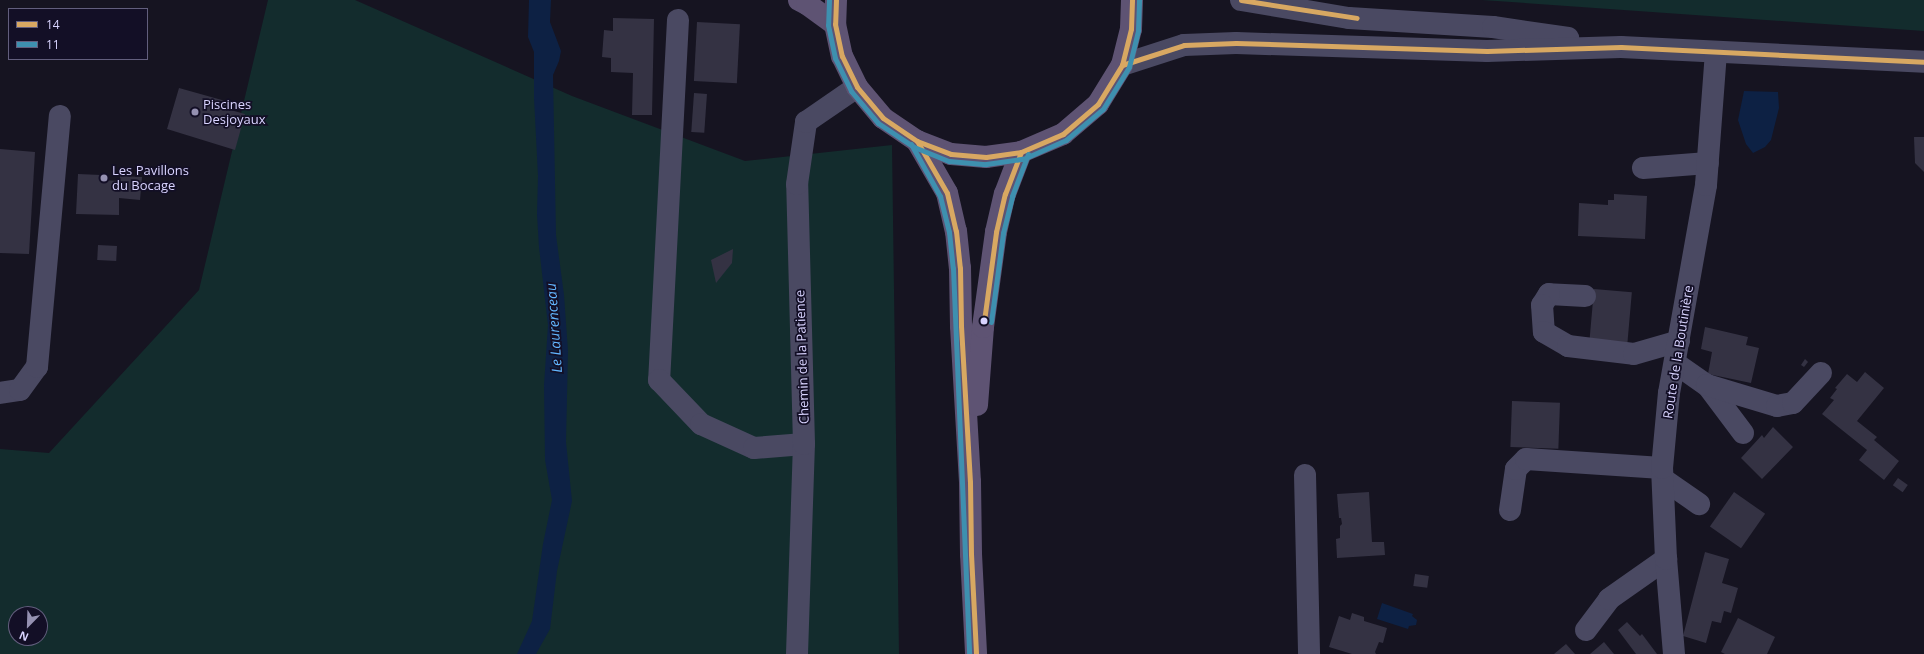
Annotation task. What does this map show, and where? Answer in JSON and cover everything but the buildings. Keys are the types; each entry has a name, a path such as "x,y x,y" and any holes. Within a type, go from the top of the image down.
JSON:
{"main road":[{"path":"799,0 835,24"},
{"path":"836,0 835,24 842,56 857,87 883,118 917,141 951,154 986,157 1021,152 1063,134 1098,104 1122,65 1131,29 1132,0"},
{"path":"917,141 947,194 956,232 960,268 961,326 970,482 971,554 976,654"},
{"path":"970,482 983,327 996,232 1005,194 1021,152"}],"street":[{"path":"1241,0 1349,18 1493,27 1621,47"},
{"path":"678,20 659,380 700,424 754,448 804,444"},
{"path":"1122,65 1184,45 1236,43 1487,51 1621,47 1924,62"},
{"name":"Route de la Boutinière","path":"1674,654 1666,559 1663,474 1669,393 1706,185 1716,52"},
{"name":"Chemin de la Patience","path":"796,654 804,444 797,184 806,122 857,87"},
{"path":"0,393 20,390 37,367 60,116"},
{"path":"1642,168 1708,163"},
{"path":"1585,296 1549,294 1542,305 1544,332 1568,346 1634,354 1679,341"},
{"path":"1675,363 1707,385 1777,406 1793,403 1821,373"},
{"path":"1707,385 1743,433"},
{"path":"1510,510 1516,469 1526,458 1663,474 1699,504"},
{"path":"1305,474 1308,654"},
{"path":"1586,630 1609,599 1666,559"}],"green space":[{"path":"268,0 355,0 572,96 745,161 892,145 899,654 0,654 0,449 49,453 199,290"},
{"path":"1482,0 1924,0 1924,31"}],"water":[{"name":"Le Laurenceau","path":"529,0 551,0 550,22 561,51 559,61 553,75 556,235 564,295 568,351 566,442 572,501 557,571 550,629 536,654 517,654 532,621 543,544 552,500 545,460 544,385 548,325 539,247 537,214 538,176 534,98 534,52 528,37"},
{"path":"1744,91 1778,92 1779,108 1771,140 1765,147 1753,153 1746,144 1738,120"},
{"path":"1382,603 1413,614 1412,616 1417,620 1416,625 1409,626 1408,629 1377,619"}],"transit line":[{"name":"11","path":"829,0 828,25 835,58 851,91 878,123 914,147 949,161 986,164 1023,159 1066,140 1103,109 1129,67 1138,30 1139,0"},
{"name":"14","path":"836,0 835,24 842,56 857,87 883,118 917,141 951,154 986,157 1021,152 1063,134 1098,104 1122,65 1131,29 1132,0"},
{"name":"14","path":"1241,0 1357,18"},
{"name":"14","path":"1122,65 1184,45 1236,43 1487,51 1621,47 1924,62"},
{"name":"14","path":"917,141 947,193 956,231 960,268 961,326 970,482 971,554 976,654"},
{"name":"11","path":"911,144 940,196 949,232 953,268 969,654"},
{"name":"14","path":"984,321 996,232 1005,194 1021,152"},
{"name":"11","path":"991,322 1003,233 1012,196 1028,154"}],"place":[{"name":"Piscines Desjoyaux","path":"195,112"},
{"name":"Les Pavillons du Bocage","path":"104,178"}]}
